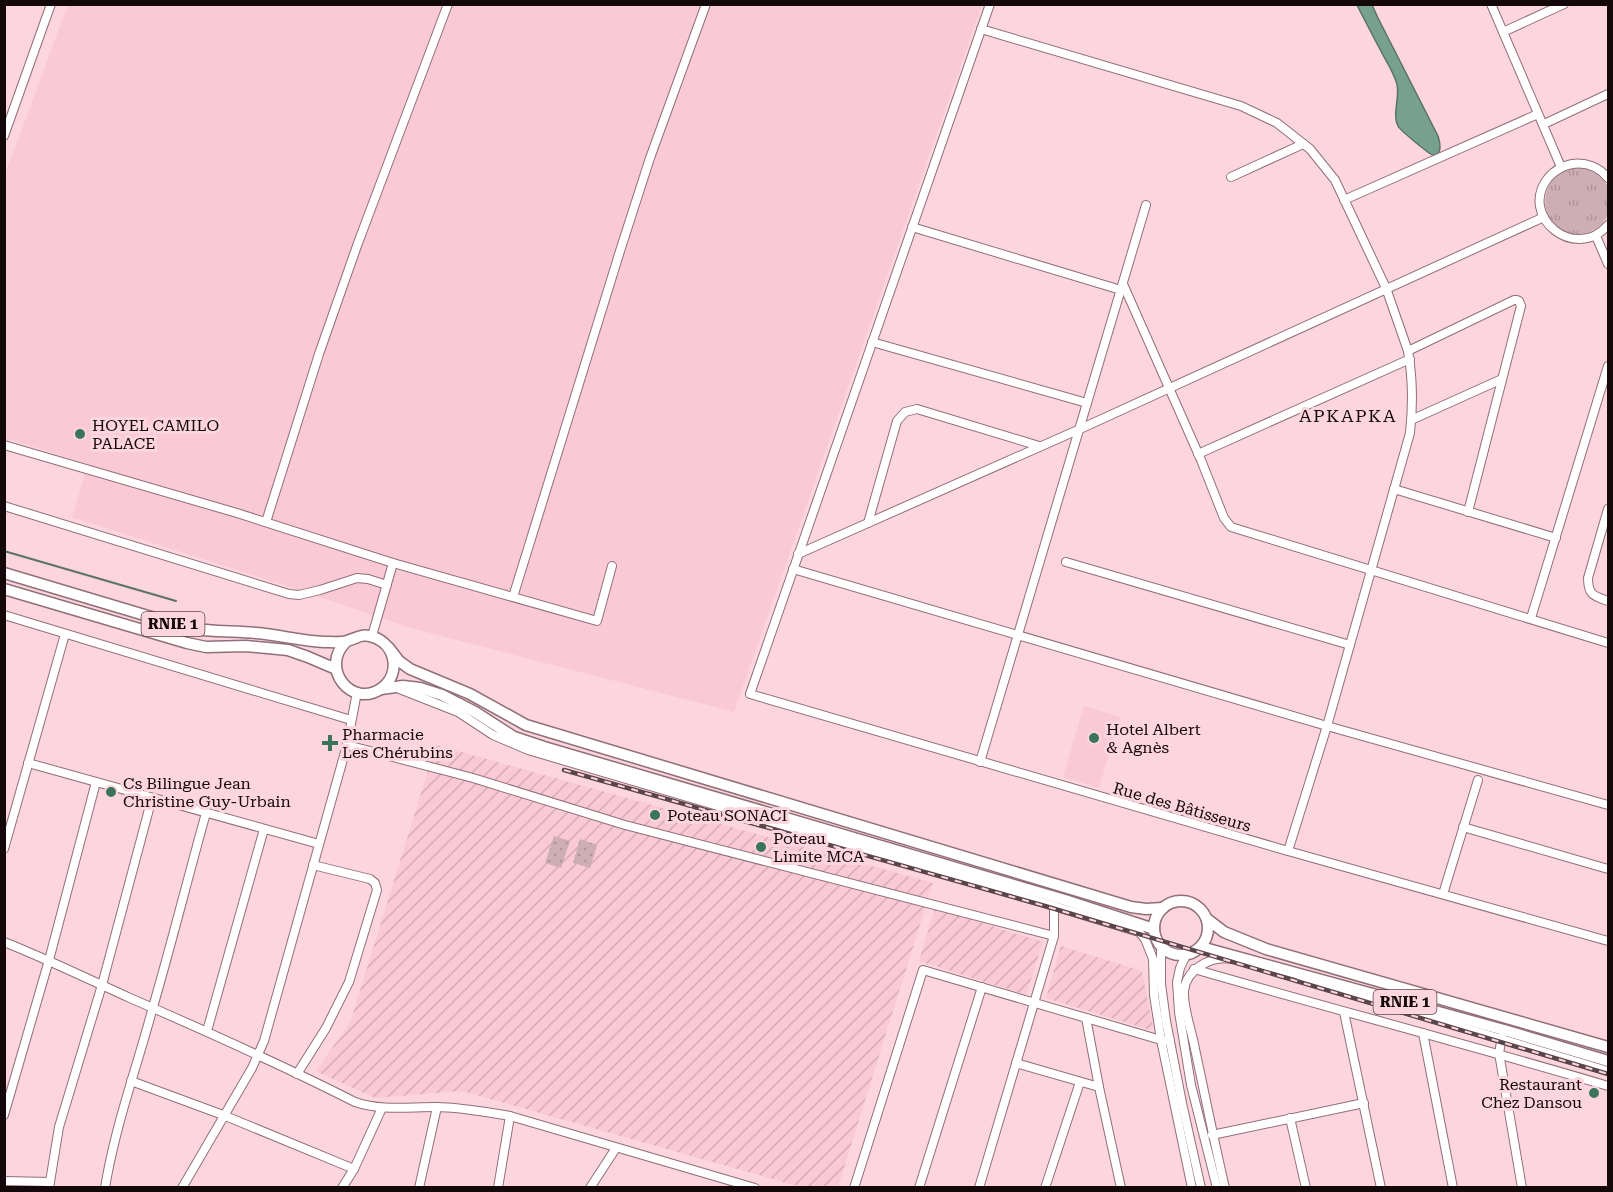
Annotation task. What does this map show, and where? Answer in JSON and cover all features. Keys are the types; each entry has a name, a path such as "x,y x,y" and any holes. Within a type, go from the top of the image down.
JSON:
{"highway":[{"name":"RNIE 1","path":"4,573 188,628 273,634 326,642 372,636 382,641 399,661 410,669 470,694 526,725 1131,907 1163,908 1173,902 1191,903 1201,909 1207,919 1224,932 1266,949 1608,1047"},
{"name":"RNIE 1","path":"4,589 206,647 246,646 288,650 336,669 343,684 357,692"},
{"path":"336,669 338,653 347,641"},
{"path":"387,688 393,670 393,659 389,648"},
{"path":"357,692 372,693 403,686 420,688 442,695 475,712 514,737 544,747 1065,900 1154,929"},
{"path":"1163,908 1156,917 1154,929 1156,940 1161,947 1175,955 1196,952 1201,947 1207,937 1207,919"},
{"name":"RNIE 1","path":"1201,947 1503,1035 1608,1061"}],"street":[{"path":"4,136 51,4"},
{"path":"266,522 322,344 448,4"},
{"path":"513,597 650,158 706,4"},
{"path":"990,4 793,569 1327,726 1608,805"},
{"path":"1491,4 1561,167"},
{"path":"1503,32 1564,4"},
{"path":"981,29 1241,106 1277,123 1310,149 1335,180 1386,288 1410,360 1413,392 1412,420 1327,726 1288,851"},
{"path":"1544,124 1608,94"},
{"path":"1344,200 1538,114"},
{"path":"1231,177 1303,144"},
{"path":"1608,178 1587,164 1561,167 1543,186 1540,199 1544,217 1552,229 1569,238 1583,239 1596,236 1608,225"},
{"path":"980,762 1146,205"},
{"path":"798,554 1080,429 1544,217"},
{"path":"912,226 1122,287 1169,387 1224,518 1231,527 1608,643"},
{"path":"1596,236 1608,264"},
{"path":"1408,351 1504,304 1519,301 1521,306 1468,512"},
{"path":"872,342 1087,403"},
{"path":"1198,454 1410,360"},
{"path":"1531,618 1608,366"},
{"path":"1412,420 1502,379"},
{"path":"868,523 897,421 905,412 917,409 1039,446"},
{"path":"4,445 266,522 393,563 597,621 612,566"},
{"path":"1394,489 1556,538"},
{"path":"4,506 289,594 299,595 357,578 387,585"},
{"path":"1608,509 1588,578 1588,587 1594,596 1608,601"},
{"path":"1066,562 1350,645"},
{"path":"372,636 393,563"},
{"name":"Rue des Bâtisseurs","path":"793,569 750,694 1288,851 1608,941"},
{"path":"4,615 351,720"},
{"path":"4,849 64,634"},
{"path":"387,688 458,712 493,735 528,750 1139,932 1145,939 1153,959 1154,995 1161,1040 1192,1188"},
{"path":"182,1188 258,1055 268,1028 347,745 357,692"},
{"path":"347,745 473,778 625,825 1054,936"},
{"path":"28,763 319,844"},
{"path":"1443,894 1479,780"},
{"path":"4,1115 49,960 96,782"},
{"path":"4,1181 50,1185 59,1127 102,985 152,798"},
{"path":"105,1188 131,1081 206,813"},
{"path":"1463,827 1608,869"},
{"path":"207,1031 264,829"},
{"path":"297,1074 326,1028 349,982 377,890 375,882 370,879 313,865"},
{"path":"979,1188 1054,936 1053,906"},
{"path":"4,942 207,1031 366,1106 437,1107 510,1116 734,1185 755,1188"},
{"path":"1161,947 1161,984 1170,1041 1201,1188"},
{"path":"1186,955 1180,968 1178,982 1179,1011 1191,1085 1217,1188"},
{"path":"1225,1188 1212,1135 1184,990 1187,979 1194,969 1219,958 1235,959 1503,1035 1608,1071"},
{"path":"1194,969 1499,1053 1608,1086"},
{"path":"854,1188 923,970 1170,1041"},
{"path":"919,1188 982,987"},
{"path":"1344,1012 1381,1188"},
{"path":"1086,1018 1121,1188"},
{"path":"1423,1033 1453,1188"},
{"path":"1503,1035 1499,1053 1522,1188"},
{"path":"1017,1063 1099,1087"},
{"path":"131,1081 354,1168"},
{"path":"1045,1188 1080,1082"},
{"path":"1212,1135 1364,1103"},
{"path":"419,1188 437,1107"},
{"path":"342,1188 382,1108"},
{"path":"498,1188 510,1116"},
{"path":"1290,1118 1306,1188"},
{"path":"590,1188 616,1148"}],"shaded area":[{"path":"68,5 982,5 734,712 411,628 72,517 88,464 5,438 4,177"},
{"path":"1357,5 1372,5 1438,136 1440,148 1438,153 1433,155 1427,151 1398,126 1396,122 1398,89 1396,80"},
{"path":"1084,706 1120,717 1099,788 1063,777"},
{"path":"436,745 933,883 838,1187 801,1187 462,1091 375,1098 316,1071 350,1023"},
{"path":"935,908 1043,942 1026,995 919,961"},
{"path":"1061,946 1142,971 1153,1027 1150,1030 1046,998"}],"green space":[{"path":"1578,168 1590,171 1601,178 1608,189 1611,201 1608,213 1601,224 1590,231 1578,234 1566,231 1555,224 1548,213 1545,201 1548,189 1555,178 1566,171"},
{"path":"554,836 570,841 561,868 545,863"},
{"path":"580,839 597,845 590,868 573,863"}],"waterway":[{"path":"4,551 176,601"}],"railway":[{"path":"564,770 1045,906 1608,1074"}],"place":[{"name":"HOYEL CAMILO PALACE","path":"80,434"},
{"name":"Hotel Albert & Agnès","path":"1094,738"},
{"name":"Pharmacie Les Chérubins","path":"330,743"},
{"name":"Cs Bilingue Jean Christine Guy-Urbain","path":"111,792"},
{"name":"Poteau SONACI","path":"655,815"},
{"name":"Poteau Limite MCA","path":"761,847"},
{"name":"Restaurant Chez Dansou","path":"1594,1093"}],"district":[{"name":"APKAPKA","path":"1348,415"}]}
